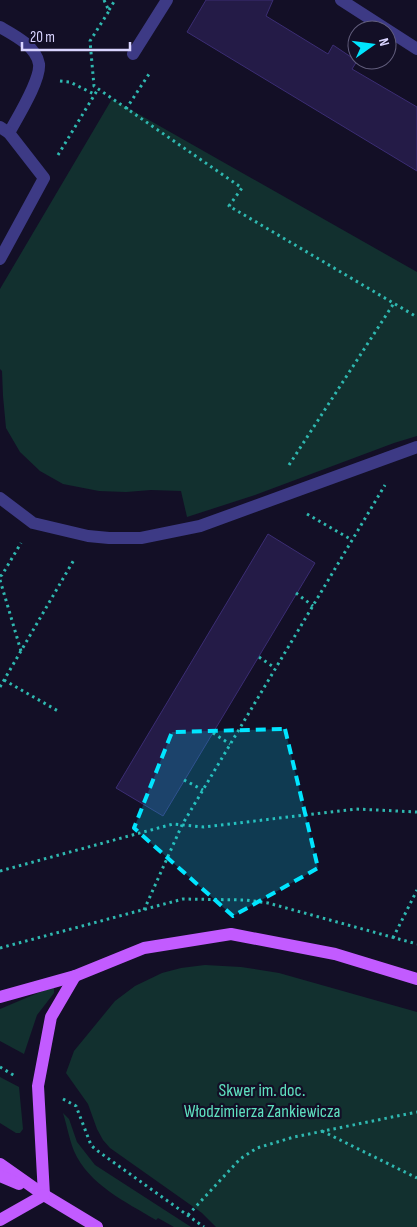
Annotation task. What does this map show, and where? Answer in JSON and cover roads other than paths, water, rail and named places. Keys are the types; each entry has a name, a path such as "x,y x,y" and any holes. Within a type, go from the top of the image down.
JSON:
{"main road":[{"path":"0,998 75,976 144,948 231,934 335,954 417,979"},
{"path":"44,1195 38,1086 51,1017 75,976"},
{"path":"0,1164 44,1195 97,1227"},
{"path":"0,1176 44,1195"},
{"path":"0,1220 44,1195"}],"street":[{"path":"133,54 167,0"},
{"path":"341,0 417,49"},
{"path":"0,27 21,40 32,50 39,64 37,80 5,130 44,178 0,258"},
{"path":"0,498 33,523 88,536 141,538 200,526 411,449"}],"park label":[{"name":"Skwer im. doc. Włodzimierza Zankiewicza","path":"262,1100"}]}
